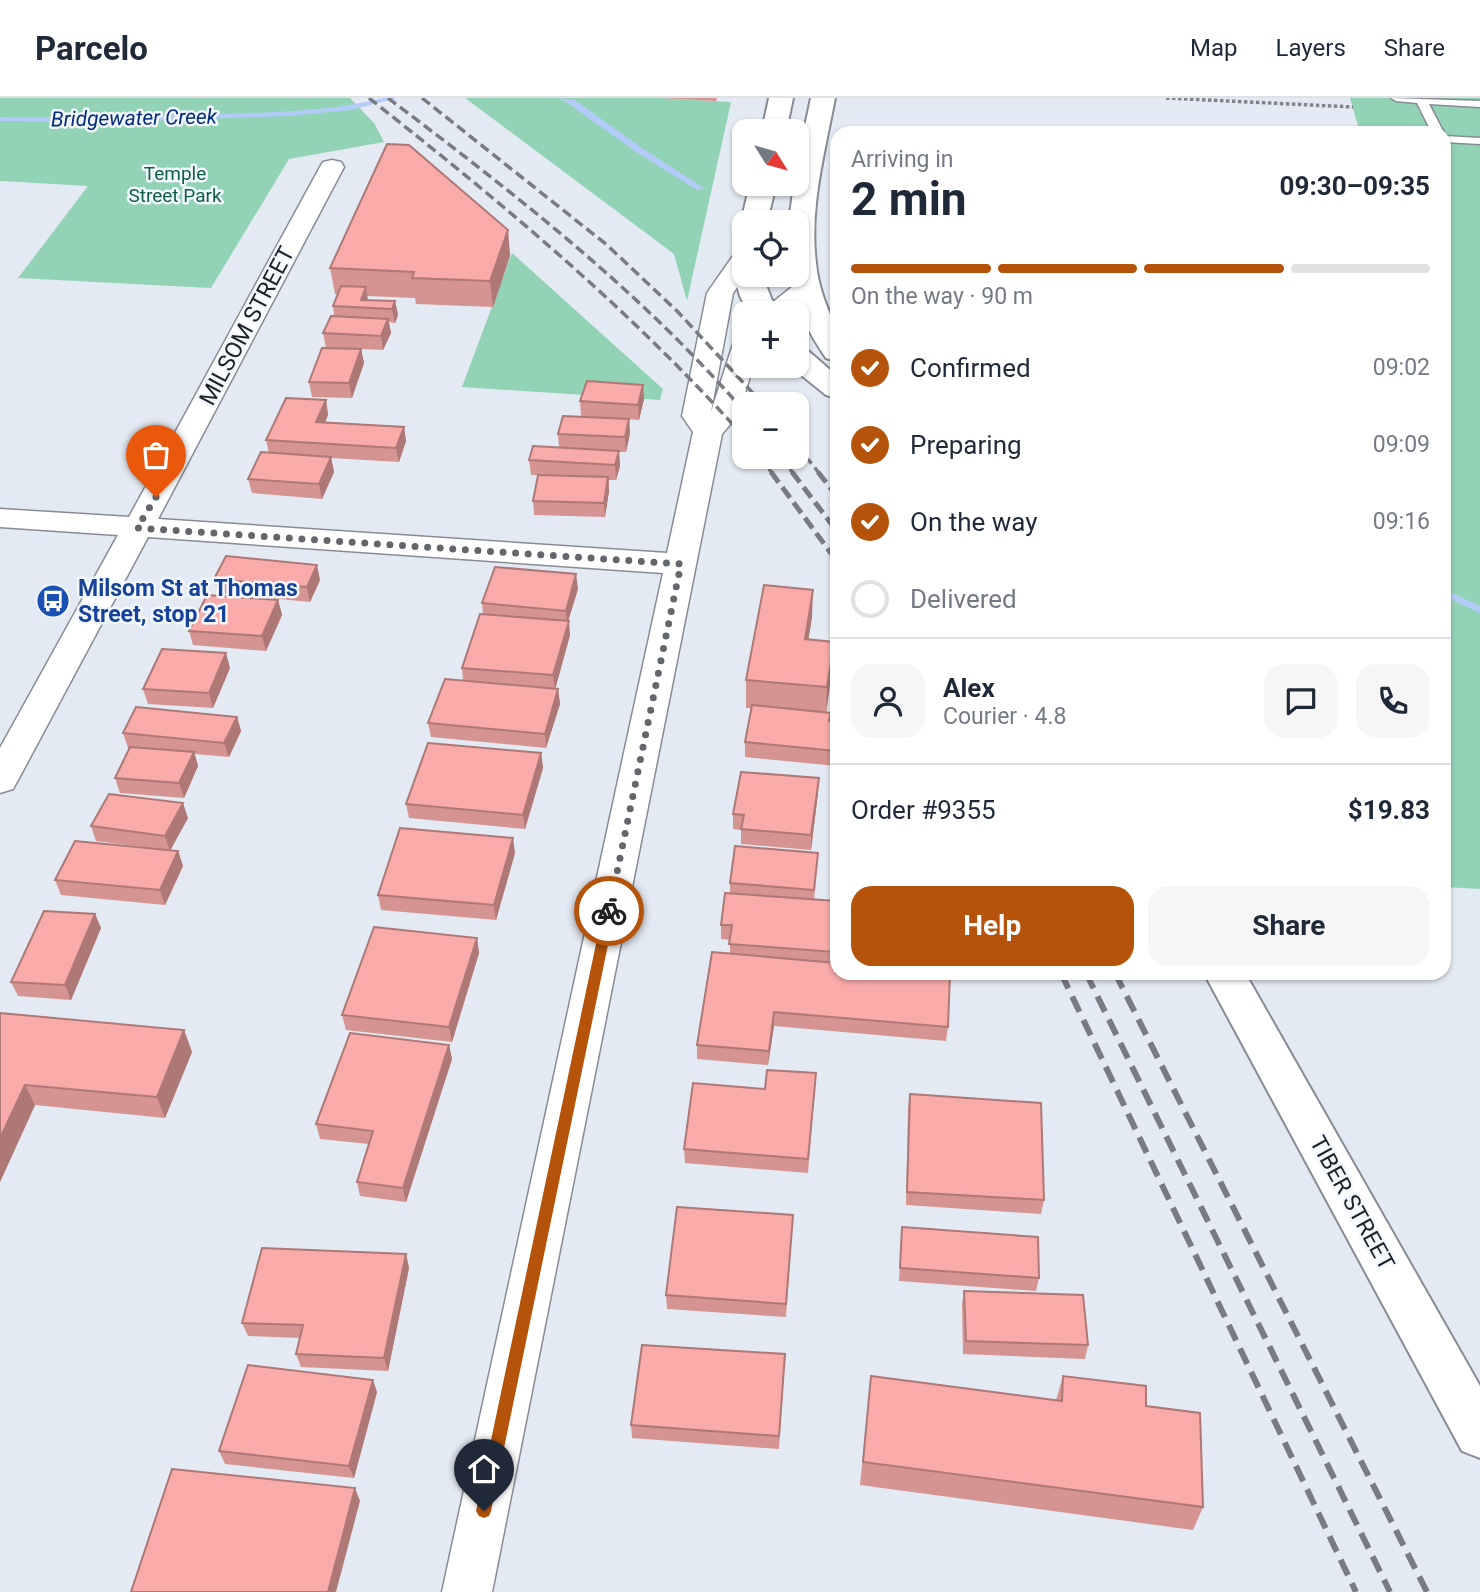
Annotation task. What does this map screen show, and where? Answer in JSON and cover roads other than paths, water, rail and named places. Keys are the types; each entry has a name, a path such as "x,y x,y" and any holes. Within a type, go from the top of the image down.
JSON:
{"main road":[{"path":"776,119 780,98"},
{"path":"823,98 801,226 800,264 811,312 830,344"},
{"path":"809,369 830,384"},
{"name":"TIBER STREET","path":"1228,980 1480,1434"}],"street":[{"name":"MILSOM STREET","path":"0,780 163,485 332,167"},
{"path":"708,432 696,416 700,386 720,293 732,276"},
{"path":"789,301 806,289"},
{"path":"467,1592 708,432 724,414 735,378"},
{"path":"0,518 681,564"}],"lane":[{"path":"1396,98 1480,104"},
{"path":"1422,101 1434,126"},
{"path":"1451,139 1480,141"}],"waterway":[{"name":"Bridgewater Creek","path":"0,119 288,114 351,107 393,98"},
{"name":"Bridgewater Creek","path":"562,98 572,102 639,150 700,188"},
{"name":"Bridgewater Creek","path":"1451,596 1480,610"}],"railway":[{"path":"369,98 468,177 564,259 656,345 732,424"},
{"path":"388,98 529,207 619,284 732,398"},
{"path":"422,98 607,245 678,312 752,392"},
{"path":"809,460 819,473"},
{"path":"769,469 772,473"},
{"path":"790,469 793,473"},
{"path":"771,472 830,552"},
{"path":"792,472 830,522"},
{"path":"818,472 830,487"},
{"path":"1064,980 1356,1592"},
{"path":"1089,980 1390,1592"},
{"path":"1119,980 1427,1592"}],"place":[{"name":"Milsom St at Thomas Street, stop 21","path":"53,601"}],"park label":[{"name":"Temple Street Park","path":"175,184"}]}
